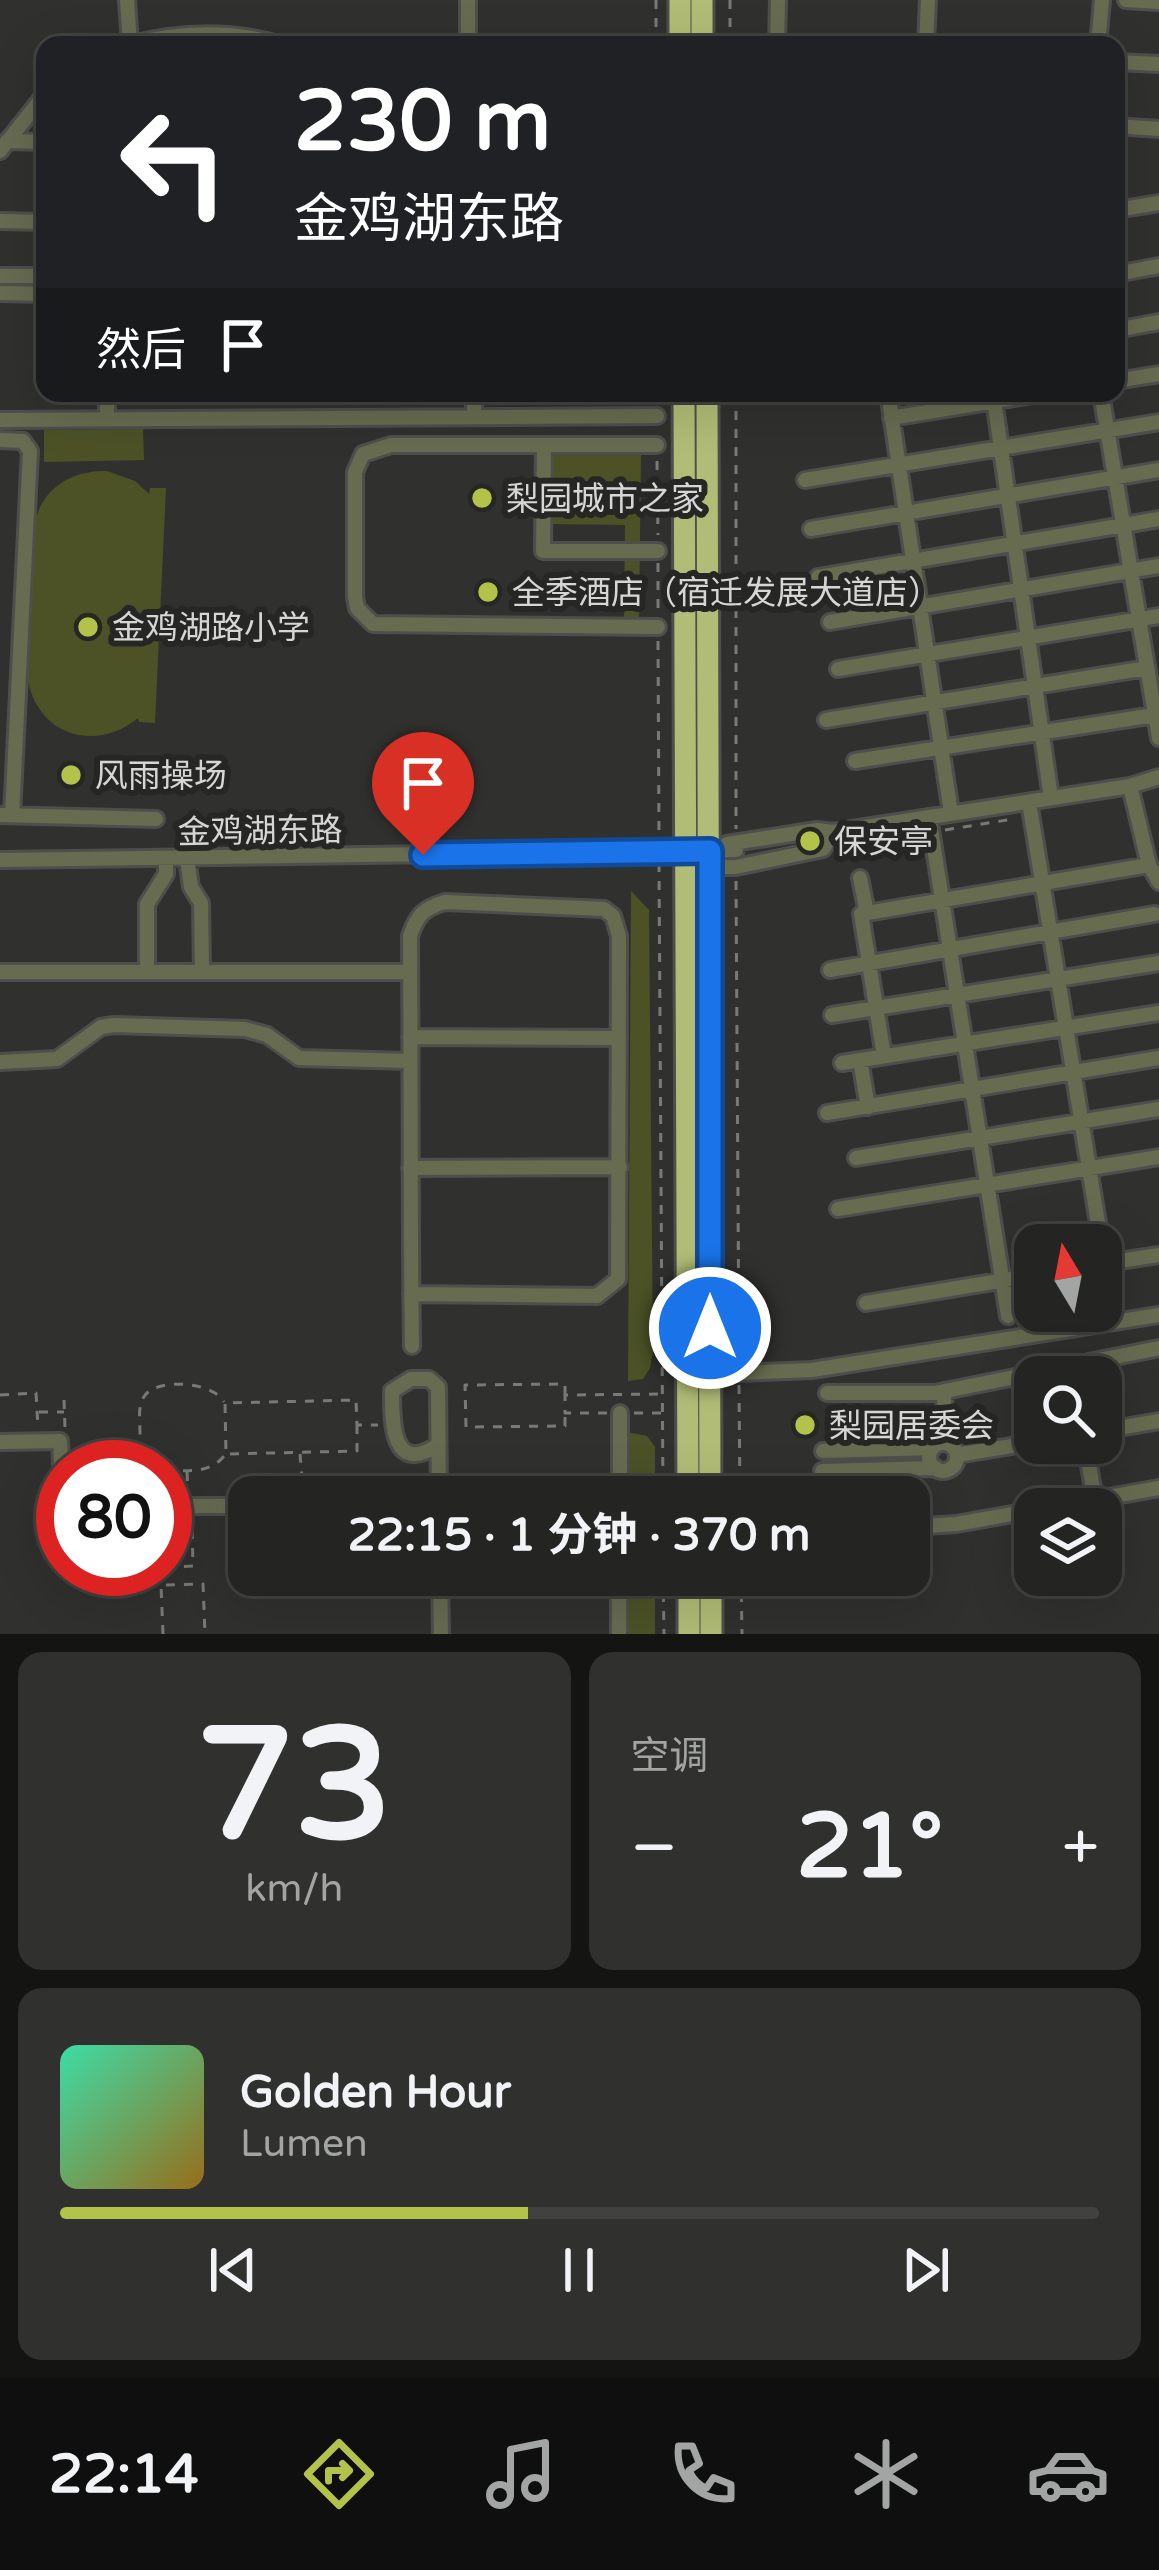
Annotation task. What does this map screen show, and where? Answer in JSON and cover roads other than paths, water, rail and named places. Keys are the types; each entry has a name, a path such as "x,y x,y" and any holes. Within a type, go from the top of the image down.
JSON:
{"highway":[{"path":"680,0 680,36"},
{"path":"702,0 702,36"},
{"path":"684,402 699,854 710,1476"},
{"path":"688,1476 706,402"},
{"path":"688,1596 689,1634"},
{"path":"710,1596 711,1634"}],"street":[{"path":"128,0 129,36"},
{"path":"468,0 468,36"},
{"path":"777,36 778,0"},
{"path":"926,36 928,0"},
{"path":"1099,36 1102,0"},
{"path":"1126,0 1159,2"},
{"path":"196,36 234,36"},
{"path":"1125,62 1159,64"},
{"path":"3,146 36,105"},
{"path":"1125,126 1159,128"},
{"path":"3,146 36,143"},
{"path":"1125,209 1159,203"},
{"path":"0,221 36,222"},
{"path":"1125,272 1159,266"},
{"path":"0,276 36,276"},
{"path":"0,293 36,294"},
{"path":"1125,328 1159,322"},
{"path":"1125,380 1159,374"},
{"path":"106,419 107,402"},
{"path":"474,402 474,417"},
{"path":"889,402 951,813"},
{"path":"892,418 969,402"},
{"path":"994,402 1051,798"},
{"path":"1102,402 1159,738"},
{"path":"0,420 657,416"},
{"path":"805,480 1159,422"},
{"path":"0,440 23,441 30,452 8,726 6,815 156,819"},
{"path":"657,445 391,445 363,454 356,472 357,608 373,624 658,626"},
{"path":"544,445 543,551 658,551"},
{"path":"811,530 1159,470"},
{"path":"818,577 1159,519"},
{"path":"830,622 1159,566"},
{"path":"838,669 1159,616"},
{"path":"826,720 1035,686 1152,676"},
{"path":"855,761 1155,715"},
{"path":"699,854 736,854 817,830 833,832 1029,802 1159,777"},
{"path":"1130,786 1149,865 1159,882"},
{"path":"1029,802 1097,1224"},
{"path":"929,817 1008,1316"},
{"path":"699,854 824,849 833,832"},
{"name":"金鸡湖东路","path":"0,860 699,854"},
{"path":"147,972 147,904 166,874 166,858"},
{"path":"187,858 191,887 201,903 202,972"},
{"path":"884,1056 861,914 1149,865"},
{"path":"860,878 866,914"},
{"path":"411,1294 604,1294 618,1279 619,936 613,916 594,906 445,902 422,910 414,923 410,936 410,1168 411,1294 412,1346"},
{"path":"830,970 1154,914"},
{"path":"832,1016 1159,962"},
{"path":"0,972 410,972"},
{"path":"842,1063 1159,1013"},
{"path":"0,1062 57,1059 101,1027 114,1025 244,1028 267,1035 299,1058 410,1061"},
{"path":"410,1037 619,1038"},
{"path":"826,1113 1159,1058"},
{"path":"860,1060 868,1107"},
{"path":"856,1158 1159,1109"},
{"path":"838,1209 1159,1157"},
{"path":"410,1168 620,1167"},
{"path":"1122,1261 1159,1255"},
{"path":"866,1303 1014,1279"},
{"path":"710,1374 812,1370 1159,1315"},
{"path":"826,1393 944,1391 1159,1348"},
{"path":"439,1445 411,1452 397,1445 392,1391 411,1379 429,1379 438,1387 440,1476"},
{"path":"936,1468 930,1461 939,1446 944,1391"},
{"path":"620,1413 620,1476"},
{"path":"1122,1427 1159,1421"},
{"path":"0,1442 36,1441"},
{"path":"822,1471 952,1467 957,1455 953,1447 939,1446 823,1450"},
{"path":"957,1455 1014,1446"},
{"path":"1122,1495 1159,1488"},
{"path":"192,1506 228,1506"},
{"path":"930,1526 1014,1514"},
{"path":"440,1596 441,1634"},
{"path":"619,1634 620,1596"}],"place":[{"name":"梨园城市之家","path":"482,498"},
{"name":"全季酒店（宿迁发展大道店）","path":"488,592"},
{"name":"金鸡湖路小学","path":"88,627"},
{"name":"风雨操场","path":"71,775"},
{"name":"保安亭","path":"810,841"},
{"name":"梨园居委会","path":"805,1425"}]}
